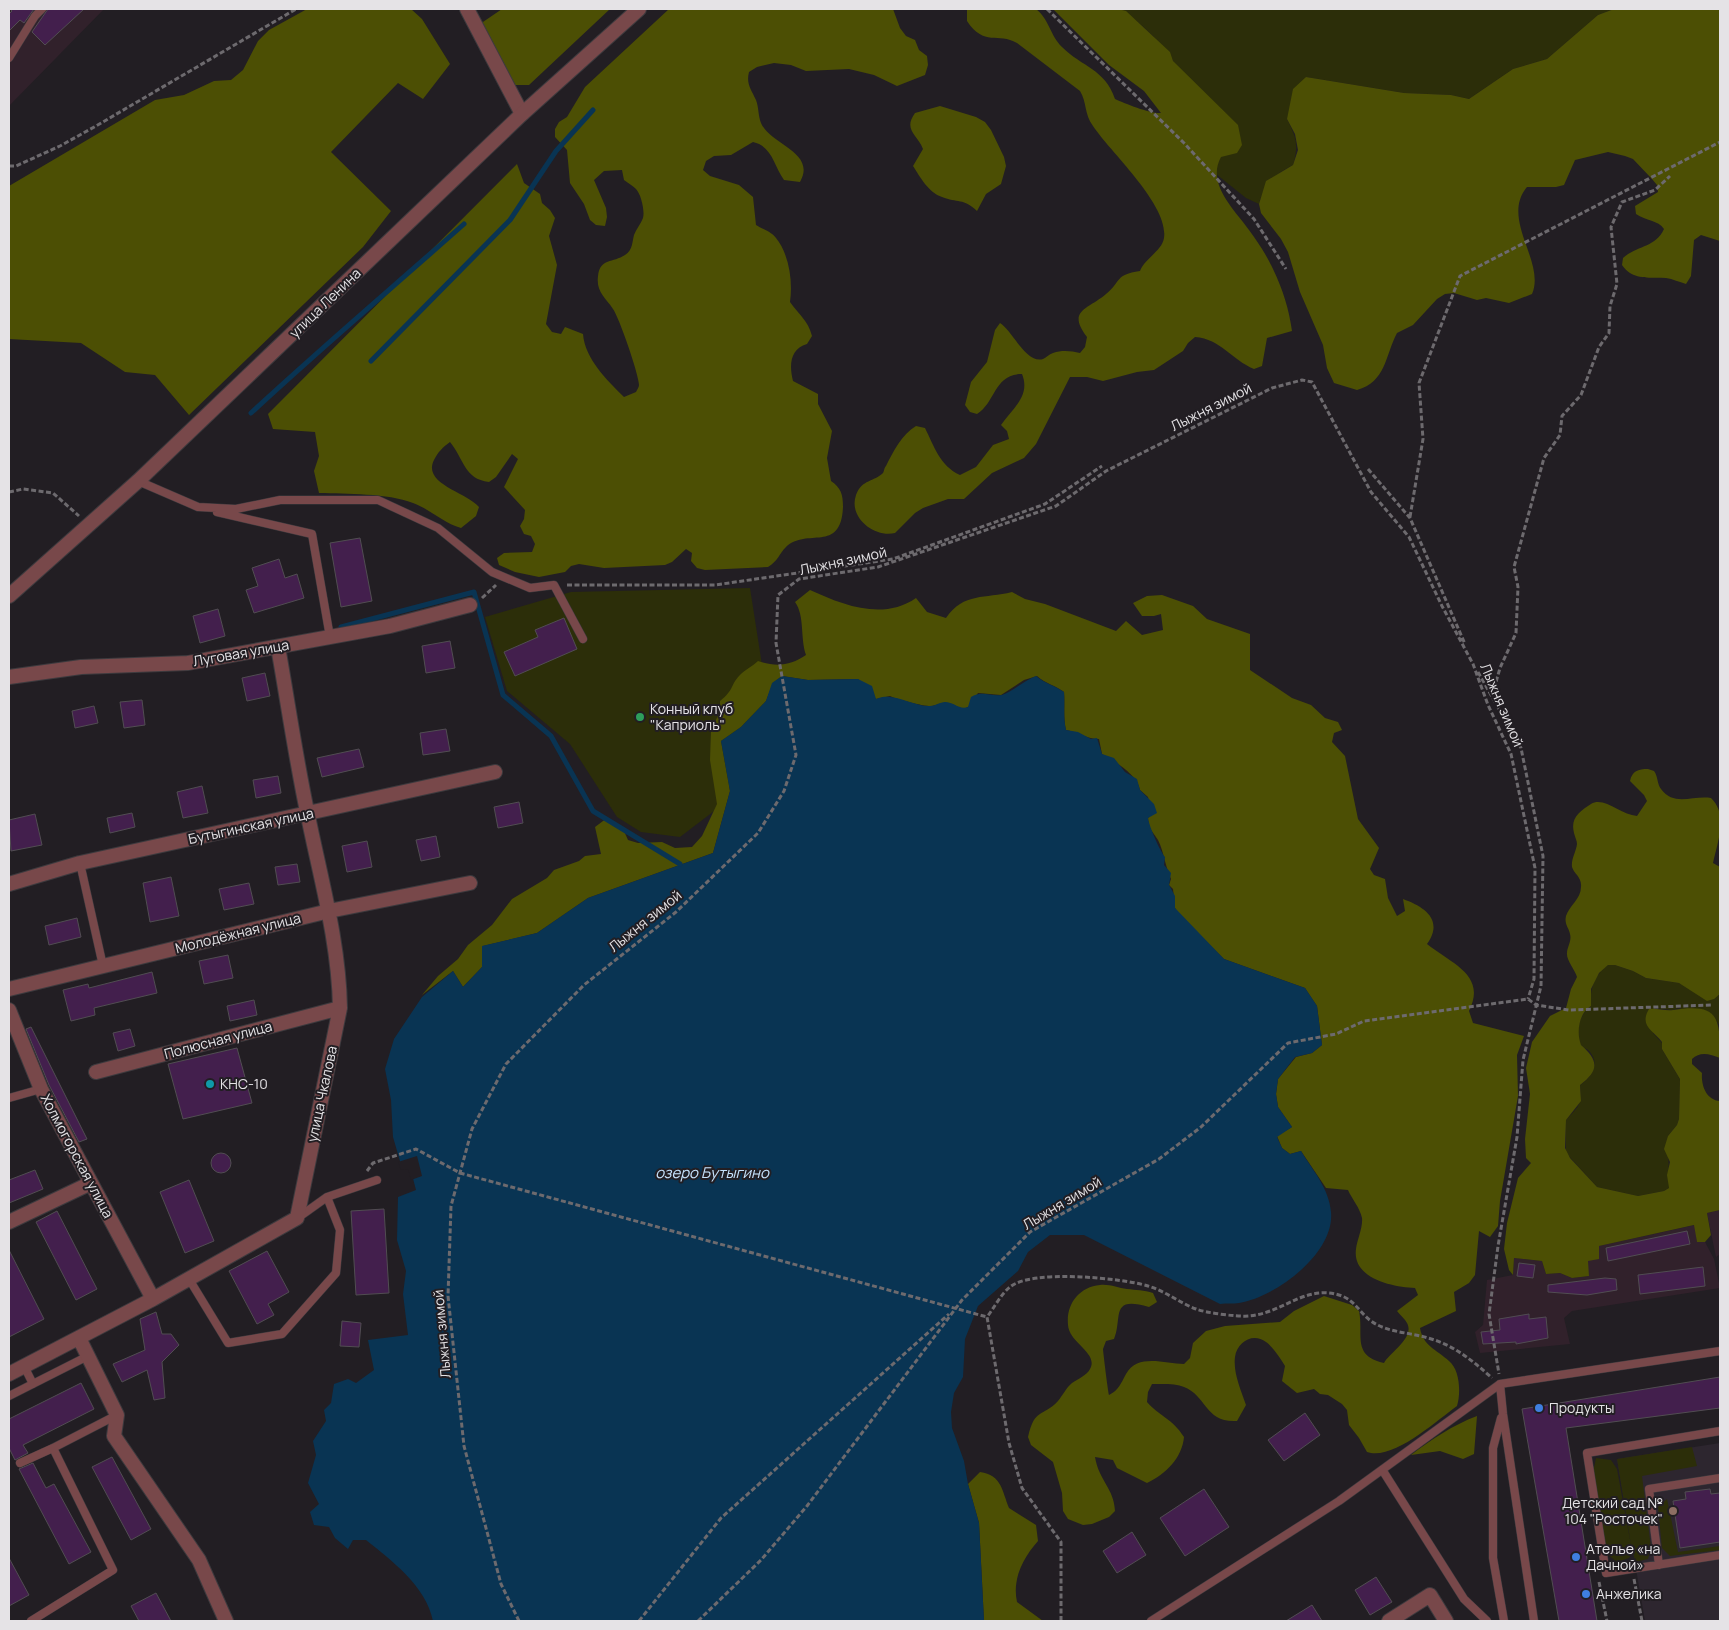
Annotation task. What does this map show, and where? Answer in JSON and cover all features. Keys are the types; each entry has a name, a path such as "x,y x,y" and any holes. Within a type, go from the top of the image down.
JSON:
{"street":[{"path":"467,9 522,114"},
{"name":"улица Ленина","path":"9,596 138,481 522,114 639,9"},
{"name":"Луговая улица","path":"9,677 81,667 188,663 390,626 470,604"},
{"name":"улица Чкалова","path":"278,647 307,815 328,911 340,978 340,1008 297,1218"},
{"name":"Бутыгинская улица","path":"9,884 80,863 307,815 495,772"},
{"name":"Молодёжная улица","path":"9,989 328,911 470,883"},
{"name":"Полюсная улица","path":"96,1072 340,1008"},
{"name":"Холмогорская улица","path":"9,1010 41,1089 153,1299"},
{"path":"9,1222 91,1183"},
{"path":"9,1374 153,1299 297,1218"},
{"path":"79,1338 117,1414 114,1436 199,1560 226,1621"},
{"path":"1389,1621 1430,1595 1446,1621"}],"lane":[{"path":"9,58 35,16 42,9"},
{"path":"138,481 198,508 312,534 330,637"},
{"path":"198,508 236,509 280,500 378,500 438,528 492,572 530,588 554,585 583,639"},
{"path":"80,863 103,966"},
{"path":"9,1098 41,1089"},
{"path":"297,1218 327,1197 378,1180"},
{"path":"189,1279 228,1344 282,1334 336,1273 340,1230 327,1197"},
{"path":"1151,1621 1383,1471 1500,1384 1720,1351"},
{"path":"9,1396 88,1356"},
{"path":"24,1366 33,1384"},
{"path":"1500,1384 1534,1621"},
{"path":"20,1464 117,1414"},
{"path":"1503,1414 1493,1448 1493,1558 1504,1621"},
{"path":"1720,1431 1587,1453 1606,1573 1720,1555"},
{"path":"31,1621 113,1570 53,1448"},
{"path":"1383,1471 1464,1599 1487,1621"},
{"path":"1659,1565 1649,1489 1720,1478"}],"path":[{"path":"9,166 16,166 60,146 296,9"},
{"path":"1047,9 1184,143 1254,219 1286,269"},
{"path":"1410,518 1423,439 1419,383 1460,276 1720,142"},
{"path":"1492,696 1500,668 1516,633 1518,587 1514,567 1544,458 1560,436 1562,416 1581,395 1599,347 1610,333 1610,306 1617,284 1611,227 1622,202 1654,190 1670,176"},
{"name":"Лыжня зимой","path":"519,1621 501,1584 464,1446 448,1296 451,1206 472,1129 506,1064 584,984 676,912 758,833 784,791 796,756 776,643 778,595 799,579 878,567 940,548 1056,506 1106,471 1272,388 1302,380 1312,382 1371,492 1409,537 1442,606 1473,664 1488,705 1511,754 1535,868 1534,979 1528,999 1364,1020 1336,1034 1288,1044 1201,1127 1159,1159 1030,1232 955,1308 806,1506 760,1560 698,1621"},
{"path":"554,585 715,585 893,559 1045,504 1102,466"},
{"path":"1368,469 1410,518 1473,664 1521,748 1543,856 1541,986 1522,1060 1518,1137 1498,1246 1489,1314 1500,1384"},
{"path":"9,492 23,490 53,493 90,524"},
{"path":"1528,999 1536,1005 1569,1010 1714,1005"},
{"path":"352,1188 373,1163 416,1149 460,1173 987,1317"},
{"path":"1061,1621 1061,1542 1022,1488 1009,1443 987,1317 1011,1286 1048,1276 1148,1286 1198,1310 1248,1316 1278,1309 1299,1298 1319,1291 1344,1297 1360,1309 1370,1321 1392,1332 1429,1338 1462,1352 1500,1384"},
{"path":"639,1621 720,1518 955,1308"},
{"path":"1632,1569 1642,1621"},
{"path":"1606,1573 1598,1574 1607,1621"}],"shaded area":[{"path":"9,9 104,9 9,106"},
{"path":"307,9 411,9 422,19 450,64 423,99 398,83 331,152 391,211 363,247 189,415 155,375 125,372 81,343 9,339 9,186 155,100 184,95 214,81 231,80 243,70 258,41 269,30"},
{"path":"502,9 610,9 529,85 515,85 480,24"},
{"path":"669,9 893,9 900,28 906,36 915,40 919,50 927,56 928,65 925,75 897,86 874,75 849,69 806,71 791,65 774,63 757,67 749,72 748,80 757,103 759,118 766,131 798,156 804,172 800,182 784,180 769,152 753,142 731,155 714,156 706,161 703,170 710,176 739,185 753,197 756,225 774,236 787,260 791,285 790,302 806,322 812,336 807,344 797,350 792,358 793,381 818,394 818,404 832,431 827,458 831,481 839,489 843,502 841,521 836,530 830,535 794,541 768,567 705,570 697,568 691,561 692,553 686,549 672,562 665,565 604,568 579,564 571,566 565,572 539,577 515,572 499,565 497,558 504,553 532,552 535,544 531,536 524,534 520,526 524,519 525,510 504,487 518,459 512,454 496,477 489,482 474,477 469,473 450,442 437,455 432,468 434,475 447,487 479,507 476,516 461,528 448,523 413,503 391,497 319,493 314,471 319,456 315,432 273,429 268,414 517,164 524,183 540,194 542,203 555,218 549,236 557,265 546,324 552,332 561,334 565,327 583,334 592,360 611,384 624,397 636,392 639,386 636,370 616,314 598,286 598,276 601,266 625,255 631,248 635,233 643,218 641,199 638,191 624,180 622,170 604,171 594,180 606,208 607,217 605,226 596,225 590,220 584,204 570,183 567,150 555,137 555,129 559,122 567,117 585,87"},
{"path":"967,9 1036,9 1044,17 1062,47 1099,75 1111,89 1115,99 1151,112 1161,113 1144,91 1109,65 1053,9 1118,9 1126,11 1170,52 1173,61 1238,125 1242,145 1237,153 1221,157 1217,167 1217,177 1224,196 1256,239 1271,264 1280,284 1292,331 1267,338 1262,366 1254,369 1212,342 1195,337 1183,351 1154,370 1137,372 1103,381 1087,377 1070,377 1036,444 1024,458 992,473 964,499 948,499 923,508 915,513 895,533 887,534 872,529 860,518 856,511 856,495 861,486 883,473 898,444 911,429 916,426 925,428 943,461 960,475 976,467 993,445 1009,439 1007,431 1001,425 1022,396 1024,382 1022,374 1013,375 1000,383 988,403 977,414 970,412 965,405 971,382 987,362 995,330 1000,323 1025,352 1037,359 1043,359 1060,351 1080,353 1085,347 1087,337 1081,328 1079,315 1106,294 1119,279 1126,274 1140,271 1142,266 1163,243 1164,238 1163,225 1158,210 1137,180 1090,122 1080,91 1017,43 979,34 967,21"},
{"path":"1614,9 1720,9 1720,241 1701,235 1694,240 1691,276 1686,284 1669,278 1642,277 1631,274 1622,265 1623,258 1656,240 1664,229 1659,224 1636,214 1635,206 1658,192 1657,185 1633,159 1625,156 1608,152 1575,160 1564,185 1556,187 1527,187 1520,199 1518,213 1520,226 1533,268 1535,282 1532,294 1509,303 1486,298 1477,300 1454,293 1445,294 1437,299 1413,325 1397,333 1383,367 1374,381 1357,390 1334,383 1327,368 1323,345 1300,292 1288,252 1281,239 1261,213 1259,204 1266,181 1293,165 1298,150 1295,134 1287,119 1293,89 1306,77 1404,93 1451,95 1469,99 1513,69 1547,59 1598,15"},
{"path":"940,106 976,117 985,122 1004,157 1006,166 1001,184 986,194 977,211 964,202 937,195 925,184 913,166 923,149 912,132 910,124 912,119 915,113"},
{"path":"810,590 849,605 877,610 903,605 916,598 927,612 946,618 960,604 968,600 1012,592 1025,599 1045,604 1116,631 1126,621 1142,635 1163,630 1161,614 1142,616 1133,603 1147,596 1162,595 1193,606 1207,619 1250,634 1250,670 1292,698 1311,705 1325,718 1338,722 1342,730 1334,733 1332,742 1345,756 1358,819 1379,848 1370,869 1374,875 1385,879 1388,898 1397,916 1405,911 1403,899 1425,910 1430,916 1434,928 1427,944 1456,964 1470,979 1474,988 1469,1011 1473,1023 1524,1036 1517,1055 1518,1096 1500,1201 1498,1226 1490,1237 1479,1231 1475,1275 1469,1283 1454,1292 1456,1311 1420,1328 1427,1343 1453,1365 1459,1388 1457,1406 1426,1430 1389,1451 1367,1452 1349,1425 1347,1410 1342,1404 1328,1395 1320,1394 1314,1389 1297,1393 1282,1381 1285,1366 1274,1350 1261,1339 1251,1338 1242,1343 1235,1357 1236,1375 1246,1405 1237,1421 1218,1418 1192,1391 1184,1387 1172,1384 1152,1384 1148,1392 1147,1402 1175,1425 1184,1437 1180,1452 1172,1465 1161,1475 1147,1483 1117,1468 1113,1460 1095,1457 1112,1496 1115,1511 1109,1517 1092,1524 1083,1525 1068,1519 1063,1511 1062,1493 1053,1462 1031,1445 1028,1437 1036,1417 1058,1401 1072,1383 1085,1375 1090,1369 1092,1363 1090,1358 1073,1337 1068,1325 1069,1310 1075,1298 1086,1289 1104,1285 1146,1291 1153,1293 1157,1302 1149,1307 1128,1304 1123,1306 1120,1311 1114,1339 1106,1341 1103,1349 1109,1395 1117,1389 1126,1374 1137,1364 1152,1361 1184,1364 1190,1358 1193,1343 1206,1331 1225,1326 1280,1322 1294,1311 1324,1296 1352,1305 1359,1311 1363,1350 1374,1360 1384,1363 1408,1334 1407,1323 1397,1311 1418,1295 1415,1288 1386,1283 1367,1274 1360,1268 1356,1259 1356,1249 1362,1226 1362,1218 1348,1190 1326,1188 1301,1151 1290,1154 1282,1148 1277,1136 1292,1127 1278,1107 1276,1094 1278,1079 1296,1057 1312,1053 1322,1045 1317,1006 1305,988 1224,959 1182,918 1175,908 1173,889 1169,885 1171,879 1160,845 1149,826 1148,818 1151,815 1148,797 1140,790 1135,779 1130,774 1102,754 1099,739 1066,730 1064,692 1037,676 1024,680 1001,695 978,693 970,705 964,708 947,703 932,706 924,705 890,696 876,699 858,679 808,680 782,676 773,683 766,701 741,727 721,741 730,791 713,853 588,898 537,933 483,946 482,967 463,987 453,971 422,995 438,976 458,959 468,945 492,925 512,899 547,878 554,870 579,861 585,856 601,854 595,827 607,818 624,831 628,840 638,843 662,842 675,848 692,847 702,836 717,804 710,760 711,731 720,711 720,701 728,694 736,679 758,661 777,665 789,663 806,655 800,614 795,602"},
{"path":"1648,769 1654,771 1660,787 1672,798 1711,798 1719,813 1721,821 1719,838 1713,863 1720,867 1720,994 1714,999 1707,1001 1679,983 1646,978 1615,965 1608,965 1599,973 1591,989 1591,1006 1581,1018 1579,1029 1581,1045 1591,1055 1594,1070 1580,1085 1581,1101 1566,1120 1565,1148 1570,1158 1597,1187 1638,1196 1664,1191 1669,1188 1667,1175 1670,1162 1664,1149 1668,1136 1677,1125 1679,1119 1680,1079 1662,1049 1662,1042 1646,1024 1646,1015 1649,1009 1670,1010 1688,1008 1708,1011 1714,1016 1717,1023 1720,1058 1709,1054 1702,1054 1692,1059 1692,1064 1702,1073 1702,1082 1708,1095 1720,1101 1720,1210 1707,1213 1711,1235 1705,1242 1697,1242 1694,1225 1599,1246 1599,1259 1588,1261 1589,1276 1572,1278 1560,1273 1546,1274 1542,1261 1514,1258 1513,1275 1509,1270 1504,1249 1507,1223 1518,1178 1531,1163 1526,1158 1525,1139 1530,1094 1526,1068 1532,1042 1550,1016 1566,1008 1571,989 1577,977 1567,956 1570,937 1566,924 1566,916 1579,895 1581,887 1579,878 1572,867 1577,844 1573,823 1580,812 1596,802 1607,804 1625,813 1637,816 1647,801 1644,795 1630,781 1636,771"},
{"path":"1720,1210 1720,1254 1716,1257 1707,1213"},
{"path":"1695,1225 1697,1242 1705,1242 1714,1259 1720,1288 1572,1311 1564,1318 1570,1344 1480,1353 1475,1332 1483,1325 1487,1280 1513,1275 1514,1258 1542,1261 1546,1274 1560,1273 1572,1278 1588,1276 1588,1260 1599,1246"},
{"path":"1477,1416 1474,1454 1463,1459 1440,1451 1411,1455 1443,1433"},
{"name":"Детский сад № 104 \"Росточек\"","path":"1720,1443 1720,1621 1645,1621 1617,1459"},
{"path":"980,1472 993,1476 997,1480 1003,1490 1009,1508 1036,1525 1038,1541 1020,1569 1017,1577 1016,1593 1017,1602 1043,1621 984,1621 979,1523 968,1484"}],"green space":[{"path":"1118,9 1614,9 1598,15 1547,59 1513,69 1469,99 1451,95 1404,93 1306,77 1287,119 1296,141 1293,165 1271,180 1259,204 1246,198 1216,174 1216,164 1221,156 1237,152 1170,55 1140,24"},
{"name":"Конный клуб \"Каприоль\"","path":"750,588 767,697 722,805 680,837 641,832 617,817 570,744 507,691 485,617 571,592"},
{"path":"1608,965 1615,965 1633,971 1646,978 1679,983 1719,996 1720,994 1720,1026 1715,1019 1678,1008 1672,1010 1655,1008 1653,1033 1662,1043 1662,1049 1680,1079 1679,1119 1677,1125 1668,1136 1669,1188 1664,1191 1638,1196 1597,1187 1566,1153 1566,1120 1579,1105 1580,1085 1593,1071 1594,1066 1593,1057 1579,1040 1579,1024 1584,1013 1591,1006 1592,988 1596,978"},
{"path":"1692,1447 1697,1466 1642,1476 1651,1548 1648,1559 1635,1562 1633,1551 1629,1558 1617,1562 1607,1554 1593,1473 1596,1458 1611,1460 1617,1469 1631,1545 1617,1459"},
{"path":"1667,1499 1678,1552 1720,1546 1720,1550 1670,1556 1662,1548 1658,1507"}],"water":[{"name":"озеро Бутыгино","path":"782,676 808,680 858,679 872,686 876,699 883,697 897,698 924,706 945,702 965,708 968,707 971,697 975,695 1002,695 1036,676 1064,692 1066,730 1078,732 1091,739 1097,738 1102,754 1114,758 1125,772 1137,779 1140,790 1154,804 1157,813 1148,818 1150,827 1165,857 1164,865 1171,873 1169,885 1175,896 1175,908 1224,959 1305,988 1317,1006 1322,1045 1312,1053 1295,1057 1278,1079 1276,1094 1278,1107 1292,1127 1277,1137 1282,1148 1290,1154 1301,1151 1320,1180 1330,1203 1330,1227 1324,1243 1300,1271 1270,1292 1239,1303 1220,1304 1084,1235 1050,1235 1028,1252 1018,1271 978,1306 965,1339 963,1377 954,1393 951,1412 952,1428 964,1461 968,1484 979,1523 984,1621 433,1621 429,1608 416,1586 407,1575 376,1548 366,1540 353,1540 348,1549 335,1538 329,1527 314,1525 310,1512 319,1504 308,1483 316,1455 313,1441 326,1421 324,1410 331,1403 334,1384 348,1379 356,1383 374,1370 368,1340 408,1335 403,1294 406,1271 397,1240 398,1197 416,1190 410,1167 402,1168 393,1137 391,1100 385,1069 394,1039 422,997 453,971 463,987 482,967 482,946 537,933 588,898 713,853 730,791 721,741 741,727 766,701 772,683"}],"pier":[{"path":"417,1156 422,1176 411,1180 408,1169 401,1170 398,1162"}],"building":[{"path":"10,9 34,9 24,23 20,20 9,31 9,14 12,11"},
{"path":"48,9 84,9 45,45 32,32"},
{"path":"360,538 372,601 341,607 330,543"},
{"path":"279,559 285,578 297,574 304,598 254,613 246,590 258,586 252,568"},
{"path":"218,609 225,636 200,643 193,616"},
{"path":"564,618 577,649 515,676 504,652 538,637 535,630"},
{"path":"450,641 455,668 426,673 422,646"},
{"path":"265,673 270,696 247,701 242,678"},
{"path":"142,700 145,725 124,728 120,702"},
{"path":"94,706 98,723 75,728 72,711"},
{"path":"446,729 450,751 423,755 420,733"},
{"path":"359,749 364,767 322,777 317,758"},
{"path":"278,776 281,793 256,798 253,780"},
{"path":"202,786 208,813 183,818 177,792"},
{"path":"519,802 523,823 498,828 494,807"},
{"path":"132,813 135,827 110,833 107,818"},
{"path":"35,814 42,845 11,851 9,820"},
{"path":"436,836 440,857 421,861 416,840"},
{"path":"367,841 372,867 347,872 342,846"},
{"path":"297,864 300,882 278,885 275,867"},
{"path":"171,877 179,916 150,922 143,883"},
{"path":"249,883 254,904 224,910 219,889"},
{"path":"77,918 81,937 49,945 45,926"},
{"path":"228,955 233,978 204,984 199,961"},
{"path":"152,972 157,993 94,1008 95,1015 71,1021 63,990 88,984 89,988"},
{"path":"254,1000 257,1015 230,1021 227,1006"},
{"path":"31,1027 87,1139 79,1142 49,1085 26,1029"},
{"path":"130,1029 135,1046 118,1051 113,1033"},
{"name":"КНС-10","path":"237,1048 252,1103 183,1119 168,1064"},
{"path":"221,1153 228,1156 231,1163 228,1170 221,1173 214,1170 211,1163 214,1156"},
{"path":"35,1170 43,1189 9,1203 9,1180"},
{"path":"189,1180 214,1241 185,1253 160,1192"},
{"path":"384,1209 389,1293 356,1295 351,1211"},
{"path":"57,1211 97,1289 76,1300 36,1222"},
{"path":"1687,1231 1690,1244 1608,1261 1606,1248"},
{"path":"9,1250 44,1319 9,1337"},
{"path":"267,1251 289,1292 268,1304 274,1315 257,1324 229,1271"},
{"path":"1519,1263 1535,1265 1533,1278 1517,1276"},
{"path":"1703,1267 1705,1286 1640,1294 1638,1275"},
{"path":"1605,1278 1616,1279 1617,1290 1587,1295 1548,1292 1548,1285"},
{"path":"156,1312 162,1334 171,1334 179,1345 162,1362 165,1398 154,1400 147,1370 122,1382 113,1364 145,1350 140,1319"},
{"path":"1529,1314 1529,1319 1546,1317 1548,1338 1516,1344 1516,1342 1483,1344 1481,1332 1500,1330 1499,1319"},
{"path":"342,1321 361,1323 359,1347 340,1346"},
{"path":"1720,1377 1720,1408 1566,1428 1597,1621 1559,1621 1522,1409"},
{"path":"81,1383 94,1409 23,1445 28,1453 15,1460 9,1448 9,1419"},
{"path":"1305,1413 1320,1435 1284,1461 1268,1440"},
{"path":"112,1457 151,1529 131,1540 92,1467"},
{"path":"33,1463 46,1488 54,1484 91,1552 69,1564 19,1469"},
{"path":"1204,1489 1229,1527 1185,1556 1160,1518"},
{"path":"1710,1489 1711,1494 1720,1493 1720,1542 1680,1548 1673,1501 1686,1499 1685,1492"},
{"path":"1132,1532 1146,1555 1117,1573 1103,1551"},
{"path":"9,1558 29,1595 9,1606"},
{"path":"1376,1577 1392,1602 1370,1615 1355,1590"},
{"path":"156,1593 171,1621 139,1621 131,1606"},
{"path":"1312,1605 1322,1621 1286,1621"}],"waterway":[{"path":"371,361 510,220 556,151 593,110"},
{"path":"251,413 464,224"},
{"path":"341,627 474,592 503,695 551,736 593,811 680,864"}],"place":[{"name":"Конный клуб \"Каприоль\"","path":"640,717"},
{"name":"КНС-10","path":"210,1084"},
{"name":"Продукты","path":"1539,1408"},
{"name":"Детский сад № 104 \"Росточек\"","path":"1673,1511"},
{"name":"Ателье «на Дачной»","path":"1576,1557"},
{"name":"Анжелика","path":"1586,1594"}]}
